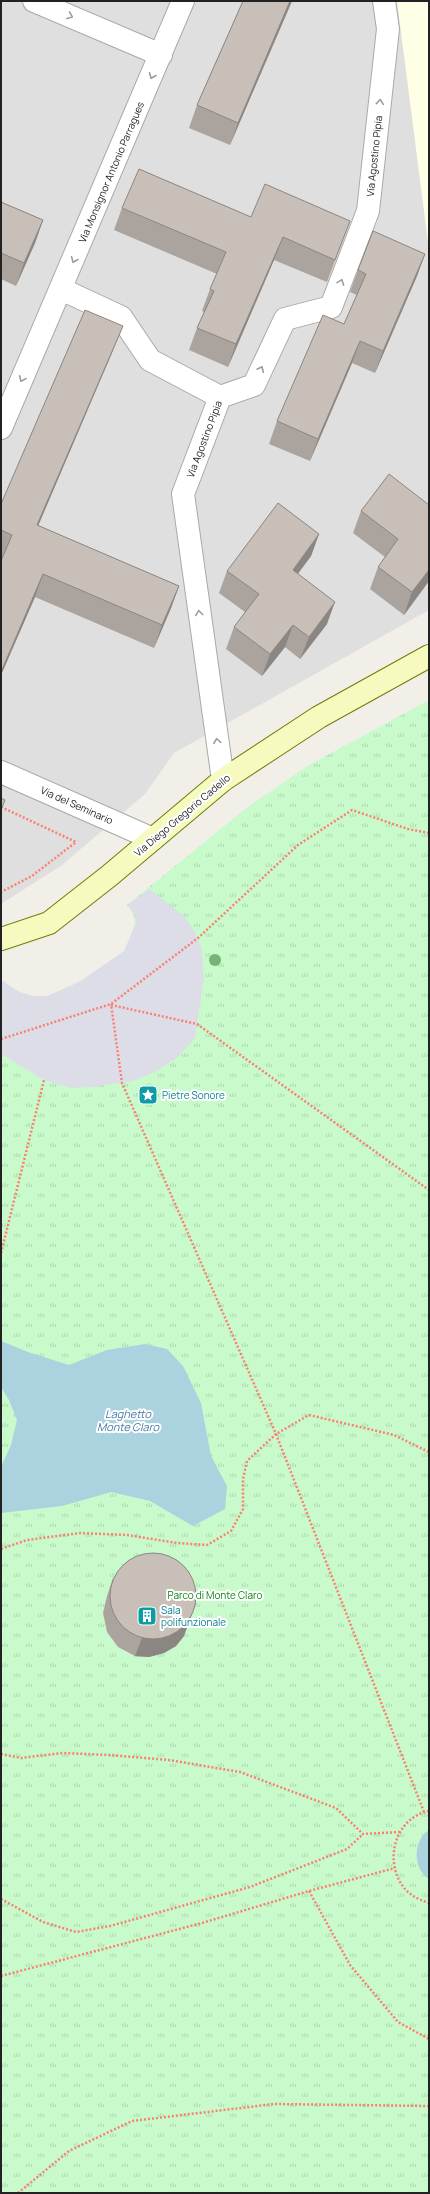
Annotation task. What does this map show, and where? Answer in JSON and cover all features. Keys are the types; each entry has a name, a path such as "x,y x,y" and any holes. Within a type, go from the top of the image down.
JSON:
{"street":[{"path":"34,1 161,55"},
{"name":"Via Monsignor Antonio Parragues","path":"1,428 183,1"},
{"name":"Via Agostino Pipia","path":"223,780 183,494 220,396 254,385 286,319 331,307 368,211 388,29 384,1"},
{"path":"61,290 121,317 150,360 220,396"},
{"name":"Via Diego Gregorio Cadello","path":"1,939 49,923 223,780 318,717 429,656"},
{"name":"Via del Seminario","path":"1,772 153,839"}],"path":[{"path":"1,808 76,842 32,876 1,892"},
{"path":"1,1039 111,1004 198,938 298,845 352,810 408,829 429,833"},
{"path":"111,1004 197,1024 429,1190"},
{"path":"111,1004 122,1083 276,1434 424,1812"},
{"path":"1,1253 44,1080"},
{"path":"1,1549 27,1540 80,1534 127,1535 177,1543 207,1544 231,1531 243,1509 243,1479 247,1461 276,1434 309,1415 394,1435 429,1452"},
{"path":"1,1754 21,1758 62,1753 109,1755 169,1760 240,1772 336,1808 363,1834"},
{"path":"429,1812 424,1812 410,1820 400,1832 394,1846 393,1861 405,1889 417,1899 429,1903"},
{"path":"1,1899 43,1922 76,1932 110,1926 250,1886 347,1849 363,1834 400,1832"},
{"path":"1,1976 202,1923 309,1891 395,1868"},
{"path":"309,1891 350,1965 398,2022 429,2039"},
{"path":"18,2193 69,2151 132,2121 274,2104 429,2106"}],"shaded area":[{"path":"1,1 429,1 429,610 174,753 145,794 62,865 1,904"},
{"path":"397,1 429,1 429,250"},
{"path":"149,889 184,916 195,932 202,950 204,978 195,1038 178,1057 155,1072 133,1081 92,1087 72,1088 44,1080 1,1054 1,981 17,991 33,996 47,996 79,982 124,951 136,923 134,913 127,905"}],"green space":[{"name":"Parco di Monte Claro","path":"429,700 429,2193 1,2193 1,981 29,995 42,997 65,989 99,970 118,957 128,946 131,940 134,922 131,910 127,905 249,806 309,765"}],"water":[{"name":"Laghetto Monte Claro","path":"1,1341 28,1352 69,1365 107,1350 145,1344 167,1349 183,1366 201,1403 211,1456 227,1486 225,1509 193,1526 150,1501 111,1492 62,1506 1,1513 1,1467 11,1445 17,1420 9,1400 1,1387"},
{"path":"429,1830 429,1879 420,1869 417,1862 417,1848 423,1835"}],"building":[{"path":"243,1 290,1 238,123 197,105"},
{"path":"139,169 251,217 265,184 350,221 335,260 283,237 236,344 197,328 214,291 210,289 226,252 122,208"},
{"path":"1,202 43,220 24,263 1,253"},
{"path":"373,231 425,254 383,351 360,341 318,439 277,421 323,315 344,324 366,274 358,270"},
{"path":"85,310 123,326 37,525 179,586 162,625 43,574 1,672 1,561 12,535 1,530 1,504"},
{"path":"389,474 429,505 429,570 412,592 378,567 398,539 361,511"},
{"path":"278,503 319,534 293,570 335,602 309,637 293,625 270,654 234,627 259,594 227,571"},
{"path":"1,798 5,800 1,810"},
{"name":"Sala polifunzionale","path":"153,1553 169,1556 177,1560 189,1572 193,1580 196,1596 193,1612 189,1620 177,1632 169,1636 153,1639 137,1636 129,1632 117,1620 113,1612 110,1596 113,1580 117,1572 129,1560 137,1556"}],"place":[{"name":"Pietre Sonore","path":"148,1095"},
{"name":"Sala polifunzionale","path":"147,1616"}]}
